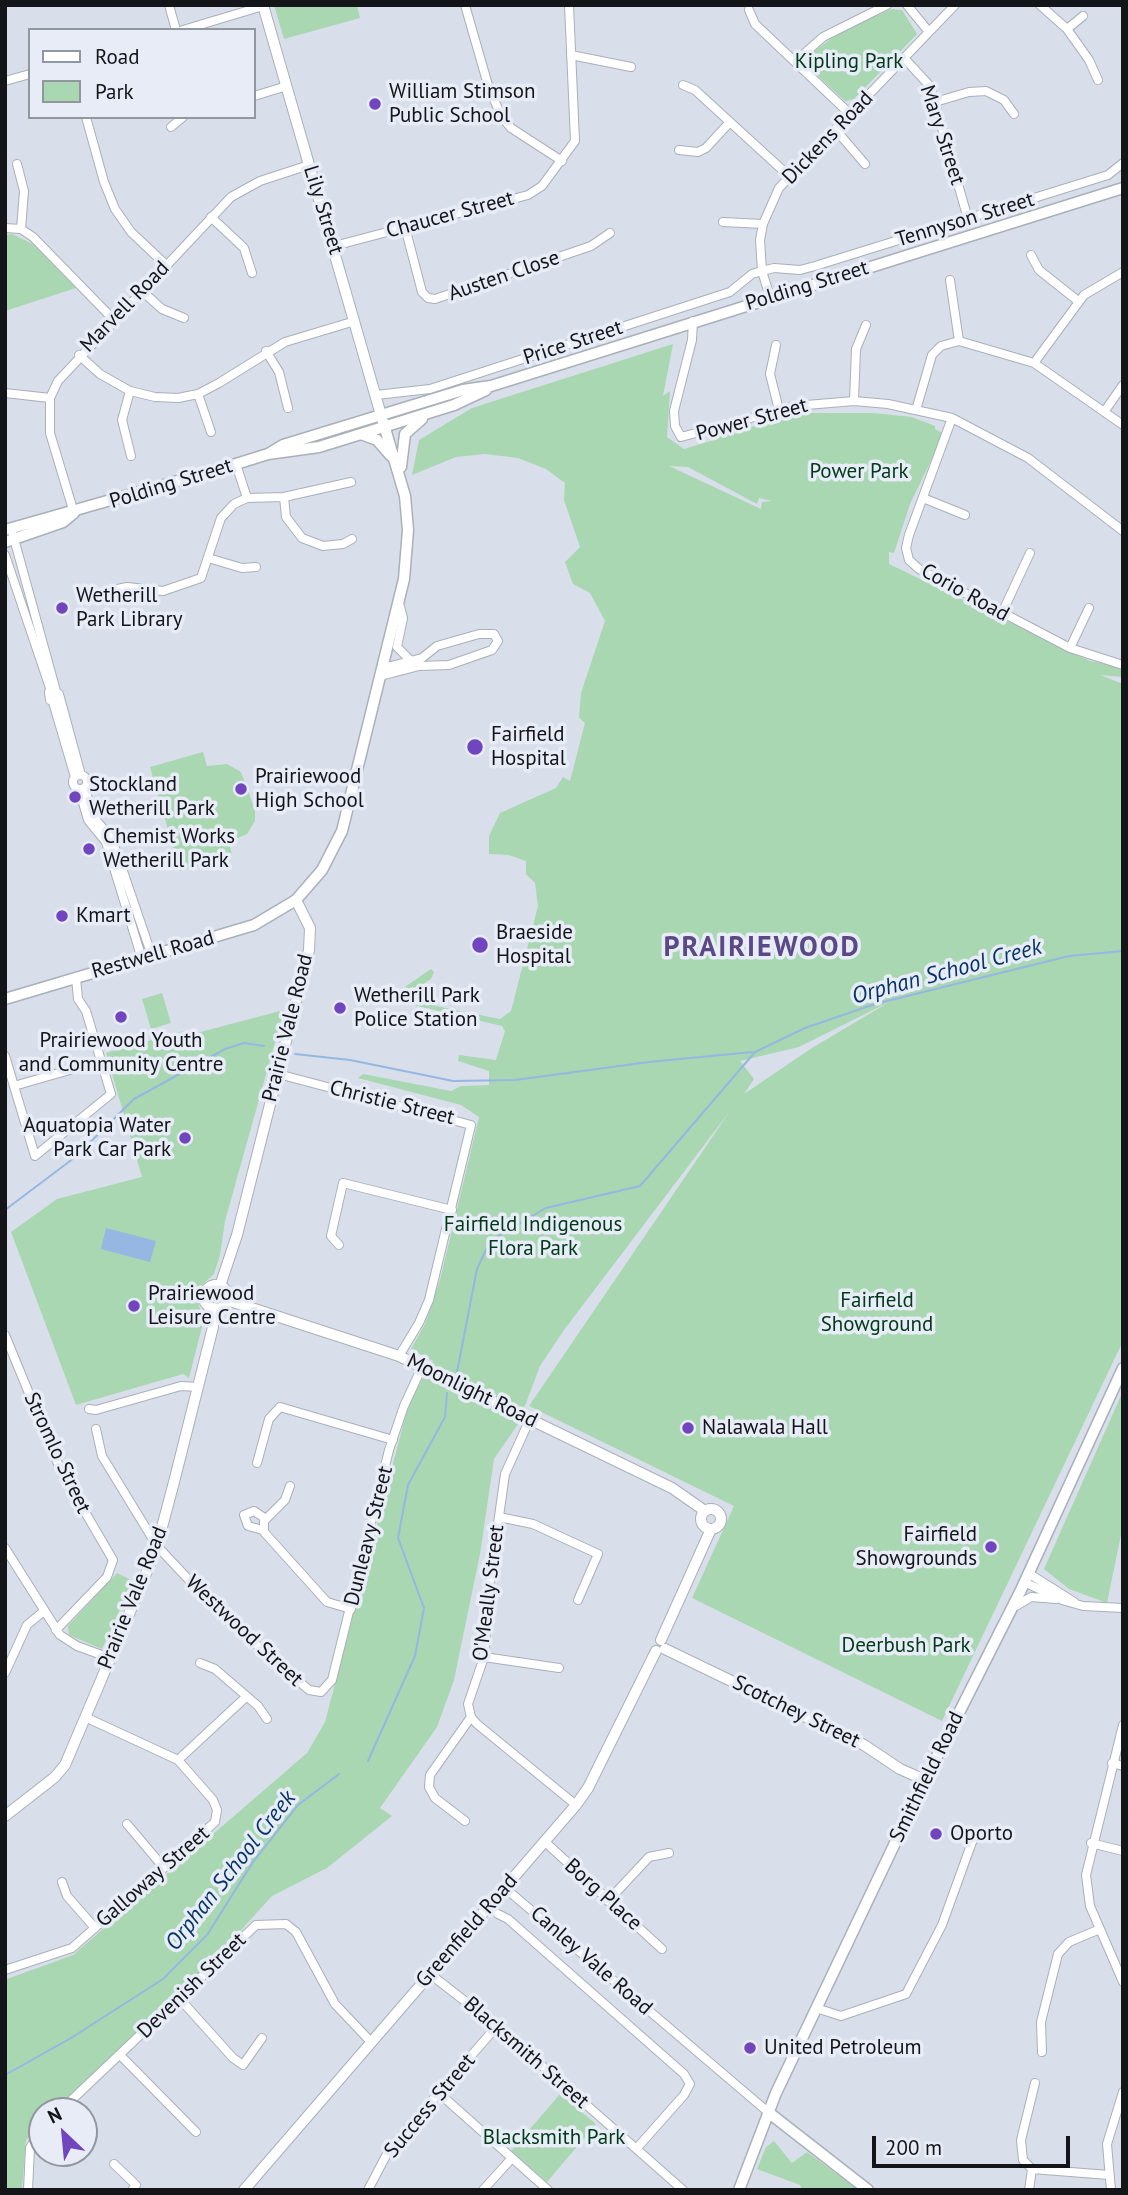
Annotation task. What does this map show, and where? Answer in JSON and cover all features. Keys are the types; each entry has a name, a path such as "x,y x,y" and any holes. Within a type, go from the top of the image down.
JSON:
{"main road":[{"name":"Polding Street","path":"9,535 60,513 74,513 268,454 296,452 361,434 383,421 463,390 491,386 1123,188"},
{"name":"Polding Street","path":"268,454 283,445 437,410 469,399 491,386"},
{"path":"296,900 322,870 342,831 404,579 408,530 402,482 401,443 414,424 437,410"},
{"path":"383,421 402,482"},
{"path":"361,434 377,440 396,461"},
{"name":"Restwell Road","path":"5,999 254,925 296,900"},
{"name":"Smithfield Road","path":"739,2190 768,2112 816,2008 925,1780 1010,1612 1123,1368"},
{"path":"768,2112 868,2190"}],"street":[{"path":"169,5 175,28"},
{"path":"464,5 501,116 511,128 562,161"},
{"name":"Chaucer Street","path":"334,246 528,195 542,186 575,141 569,5"},
{"path":"796,61 840,27 887,5"},
{"path":"907,5 929,32"},
{"name":"Dickens Road","path":"770,297 762,271 760,248 763,224 772,202 789,176 955,5"},
{"path":"1040,5 1067,29 1089,60 1098,80"},
{"path":"190,28 263,6"},
{"name":"Lily Street","path":"263,6 383,421"},
{"path":"749,10 755,24 850,114"},
{"path":"1067,29 1083,16"},
{"path":"571,55 631,66"},
{"name":"Mary Street","path":"904,58 922,74 935,102 968,219"},
{"path":"5,81 28,75"},
{"path":"683,85 695,90 789,176"},
{"path":"256,95 287,86"},
{"path":"935,102 969,92 986,91 1004,100 1014,114"},
{"path":"87,119 104,182 116,209 131,232 166,265"},
{"path":"171,127 181,119"},
{"path":"679,150 698,152 706,148 730,122"},
{"path":"835,129 865,164"},
{"name":"Tennyson Street","path":"762,271 774,268 800,270 1108,175 1123,163"},
{"path":"17,164 24,191 21,229"},
{"name":"Marvell Road","path":"50,398 58,381 79,355 211,217 246,187 309,165"},
{"path":"211,217 244,248 252,273"},
{"path":"723,222 763,224"},
{"name":"Austen Close","path":"405,227 422,292 428,298 435,299 592,246 610,233"},
{"path":"5,228 21,229 33,237 114,320"},
{"path":"1031,255 1039,270 1078,300"},
{"name":"Price Street","path":"376,395 430,389 643,321 730,292 752,274 762,271"},
{"path":"1034,363 1078,300 1090,290 1123,272"},
{"path":"950,280 959,341"},
{"path":"142,291 162,309 184,318"},
{"path":"79,355 100,374 130,391 155,397 198,394 266,351 295,338 355,321"},
{"name":"Power Street","path":"693,321 693,336 674,411 675,426 680,436 690,437 779,410 820,402 854,401 916,410 952,418 1028,458 1123,531"},
{"path":"854,401 856,349 866,325"},
{"path":"916,410 932,355 941,346 959,341 1034,363 1123,425"},
{"path":"776,345 770,374 779,410"},
{"path":"266,351 279,372 288,408"},
{"path":"1104,412 1123,385"},
{"path":"130,391 122,420 131,456"},
{"path":"5,393 50,398 50,433 74,513"},
{"path":"198,394 211,432"},
{"name":"Corio Road","path":"952,418 906,548 909,560 919,569 1070,648 1123,665"},
{"path":"236,464 247,498"},
{"path":"113,590 128,587 153,592 193,582 205,572 220,518 227,509 247,498 284,497 351,482"},
{"path":"284,497 286,517 302,538 323,546 343,544 352,539"},
{"path":"923,498 965,515"},
{"path":"9,535 78,776 74,786 82,788 88,820 106,842 147,958"},
{"path":"1002,613 1030,553"},
{"path":"5,555 33,620"},
{"path":"208,558 242,568 256,567"},
{"path":"398,600 403,618 397,647 411,661"},
{"path":"1070,648 1089,608"},
{"path":"479,634 494,634 498,641 492,650 449,665 419,666 382,672 422,658 438,646 479,634"},
{"name":"Prairie Vale Road","path":"220,1286 237,1235 310,941 308,922 296,900"},
{"path":"5,1056 35,1156 111,1094 86,1011 78,999 76,978"},
{"path":"14,1086 101,1061"},
{"name":"Christie Street","path":"278,1074 468,1122 472,1129 429,1300 399,1356"},
{"path":"339,1245 331,1236 343,1183 452,1210"},
{"path":"220,1286 226,1290 228,1300 224,1306 214,1308 206,1303 205,1293 209,1287 220,1286"},
{"name":"Moonlight Road","path":"228,1300 399,1356 681,1492 705,1511"},
{"name":"Prairie Vale Road","path":"5,1816 61,1772 158,1546 198,1387 214,1308"},
{"name":"Stromlo Street","path":"5,1335 61,1471 113,1560 107,1577 56,1630"},
{"name":"Dunleavy Street","path":"309,1690 321,1692 330,1685 393,1440 404,1406 422,1367"},
{"path":"89,1409 96,1410 181,1386 198,1387"},
{"path":"257,1463 269,1419 280,1407 393,1440"},
{"name":"O'Meally Street","path":"471,1717 468,1704 484,1657 505,1475 530,1419"},
{"name":"Westwood Street","path":"96,1429 102,1456 158,1546 221,1614 309,1690"},
{"path":"263,1530 266,1519 285,1500 290,1486"},
{"path":"714,1509 721,1516 719,1525 711,1529 702,1524 701,1517 705,1511 714,1509"},
{"path":"266,1519 251,1511 244,1515 248,1527 263,1530 323,1597 337,1607 351,1609"},
{"path":"499,1517 533,1524 598,1554 578,1600"},
{"name":"Greenfield Road","path":"244,2190 589,1788 661,1646 711,1529"},
{"path":"5,1548 56,1630 70,1642 110,1658"},
{"path":"1026,1577 1062,1600"},
{"path":"1026,1577 1076,1604"},
{"path":"1010,1612 1026,1598 1062,1600 1104,1609 1123,1608"},
{"path":"5,1673 10,1650 30,1621 44,1611"},
{"name":"Scotchey Street","path":"661,1646 864,1745 900,1769 925,1780"},
{"path":"484,1657 559,1668"},
{"path":"200,1663 215,1669 267,1720"},
{"path":"178,1759 246,1697"},
{"name":"Galloway Street","path":"5,1970 68,1951 212,1826 217,1816 213,1800 178,1759 85,1717"},
{"path":"465,1821 435,1798 429,1787 430,1775 471,1717 576,1805"},
{"path":"1122,1978 1100,1929 1087,1891 1086,1870 1123,1725"},
{"path":"1112,1763 1123,1766"},
{"path":"127,1824 164,1868"},
{"path":"816,2008 841,2015 906,1994 942,1925 972,1842 980,1831"},
{"name":"Borg Place","path":"544,1841 662,1949"},
{"path":"1091,1843 1123,1851"},
{"path":"608,1901 649,1857 668,1853"},
{"path":"62,1882 67,1896 95,1928"},
{"name":"Canley Vale Road","path":"505,1888 768,2112"},
{"path":"498,1914 508,1919 684,2074 690,2084 684,2095 637,2148"},
{"name":"Devenish Street","path":"76,2097 256,1926 286,1924 296,1932 335,2004 371,2042"},
{"path":"1042,2052 1041,2022 1058,1954 1069,1941 1100,1929"},
{"name":"Blacksmith Street","path":"430,1974 497,2026 683,2190"},
{"path":"179,1998 233,2058 243,2065 262,2038"},
{"name":"Success Street","path":"368,2190 389,2150 497,2026"},
{"path":"120,2055 197,2132"},
{"path":"1035,2082 1021,2140 1023,2160 1032,2169 1109,2175"},
{"path":"440,2094 548,2190"},
{"path":"1111,2190 1107,2144 1123,2094"},
{"path":"482,2190 512,2158"},
{"path":"114,2164 136,2185 132,2190"},
{"path":"29,2190 30,2167"},
{"path":"1029,2190 1032,2169"}],"green space":[{"path":"274,5 357,5 360,18 284,39"},
{"name":"Kipling Park","path":"892,9 902,10 917,34 854,99 845,101 806,65 805,58 843,30"},
{"path":"12,234 33,244 76,288 5,311 5,235"},
{"path":"673,344 663,396 670,391 667,437 684,449 717,439 720,434 811,413 873,413 912,417 935,426 935,429 944,434 910,504 894,553 889,552 889,564 1090,661 1123,667 1123,677 1100,675 1123,684 1123,1341 942,1721 692,1598 734,1506 529,1406 730,1111 564,1330 540,1366 518,1424 494,1459 480,1554 454,1680 437,1727 380,1808 392,1816 327,1868 272,1896 211,1963 71,2097 28,2097 28,2138 22,2189 5,2190 7,1979 73,1955 307,1753 325,1722 405,1418 411,1399 433,1361 411,1349 425,1324 440,1280 479,1117 461,1105 358,1078 363,1074 451,1091 461,1086 489,1085 489,1071 458,1061 459,1055 496,1060 505,1031 502,1026 370,995 363,1001 362,987 378,992 387,987 386,993 396,993 431,969 434,972 431,979 414,990 414,998 419,1001 427,998 436,1006 500,1019 511,1011 538,906 535,883 526,874 526,861 509,855 489,854 489,836 500,813 556,788 563,777 570,781 585,723 579,718 581,693 605,621 590,593 573,584 565,562 580,547 564,500 565,483 546,469 518,458 485,454 456,457 412,475 419,440 472,408","holes":["669,466 688,467 757,504 759,498 772,501 762,502 761,509","891,1001 812,1048 744,1094 754,1079 740,1061 799,1047"]},
{"path":"203,752 207,766 227,764 241,772 255,810 255,821 247,834 229,842 232,856 180,871 150,767"},
{"path":"162,993 171,1023 151,1029 142,999"},
{"path":"284,1010 225,1221 220,1255 214,1274 203,1284 199,1306 204,1319 189,1378 183,1374 76,1405 11,1232 57,1199 142,1177 106,1053 187,1030 189,1035"},
{"path":"1123,1391 1123,1525 1107,1603 1069,1589 1044,1569"},
{"path":"117,1573 133,1581 102,1649 69,1635 68,1626"},
{"name":"Blacksmith Park","path":"560,2094 596,2124 547,2182 511,2151"},
{"path":"774,2141 792,2163 807,2152 858,2190 802,2190 800,2185 757,2169 766,2147"}],"water":[{"path":"106,1228 156,1241 150,1262 101,1249"}],"waterway":[{"name":"Orphan School Creek","path":"457,1372 477,1269 490,1241 546,1208 640,1186 755,1052 805,1028 875,1004 1069,956 1123,951"},
{"path":"5,1210 74,1158 134,1099 225,1049 244,1043 264,1046"},
{"path":"295,1054 350,1060 453,1081 515,1080 649,1062 752,1052"},
{"name":"Orphan School Creek","path":"368,1761 415,1656 424,1608 398,1538 408,1485 445,1417 447,1393"},
{"name":"Orphan School Creek","path":"5,2075 71,2038 163,1979 207,1935 253,1862 298,1805 339,1774"}],"place":[{"name":"William Stimson Public School","path":"375,104"},
{"name":"Wetherill Park Library","path":"62,608"},
{"name":"Fairfield Hospital","path":"475,747"},
{"name":"Prairiewood High School","path":"241,789"},
{"name":"Stockland Wetherill Park","path":"75,797"},
{"name":"Chemist Works Wetherill Park","path":"89,849"},
{"name":"Kmart","path":"62,916"},
{"name":"Braeside Hospital","path":"480,945"},
{"name":"Wetherill Park Police Station","path":"340,1008"},
{"name":"Prairiewood Youth and Community Centre","path":"121,1017"},
{"name":"Aquatopia Water Park Car Park","path":"185,1138"},
{"name":"Prairiewood Leisure Centre","path":"134,1306"},
{"name":"Nalawala Hall","path":"688,1428"},
{"name":"Fairfield Showgrounds","path":"991,1547"},
{"name":"Oporto","path":"936,1834"},
{"name":"United Petroleum","path":"750,2048"}],"district":[{"name":"PRAIRIEWOOD","path":"762,948"}],"park label":[{"name":"Power Park","path":"859,472"},
{"name":"Fairfield Indigenous Flora Park","path":"533,1237"},
{"name":"Fairfield Showground","path":"877,1313"},
{"name":"Deerbush Park","path":"906,1646"}]}
